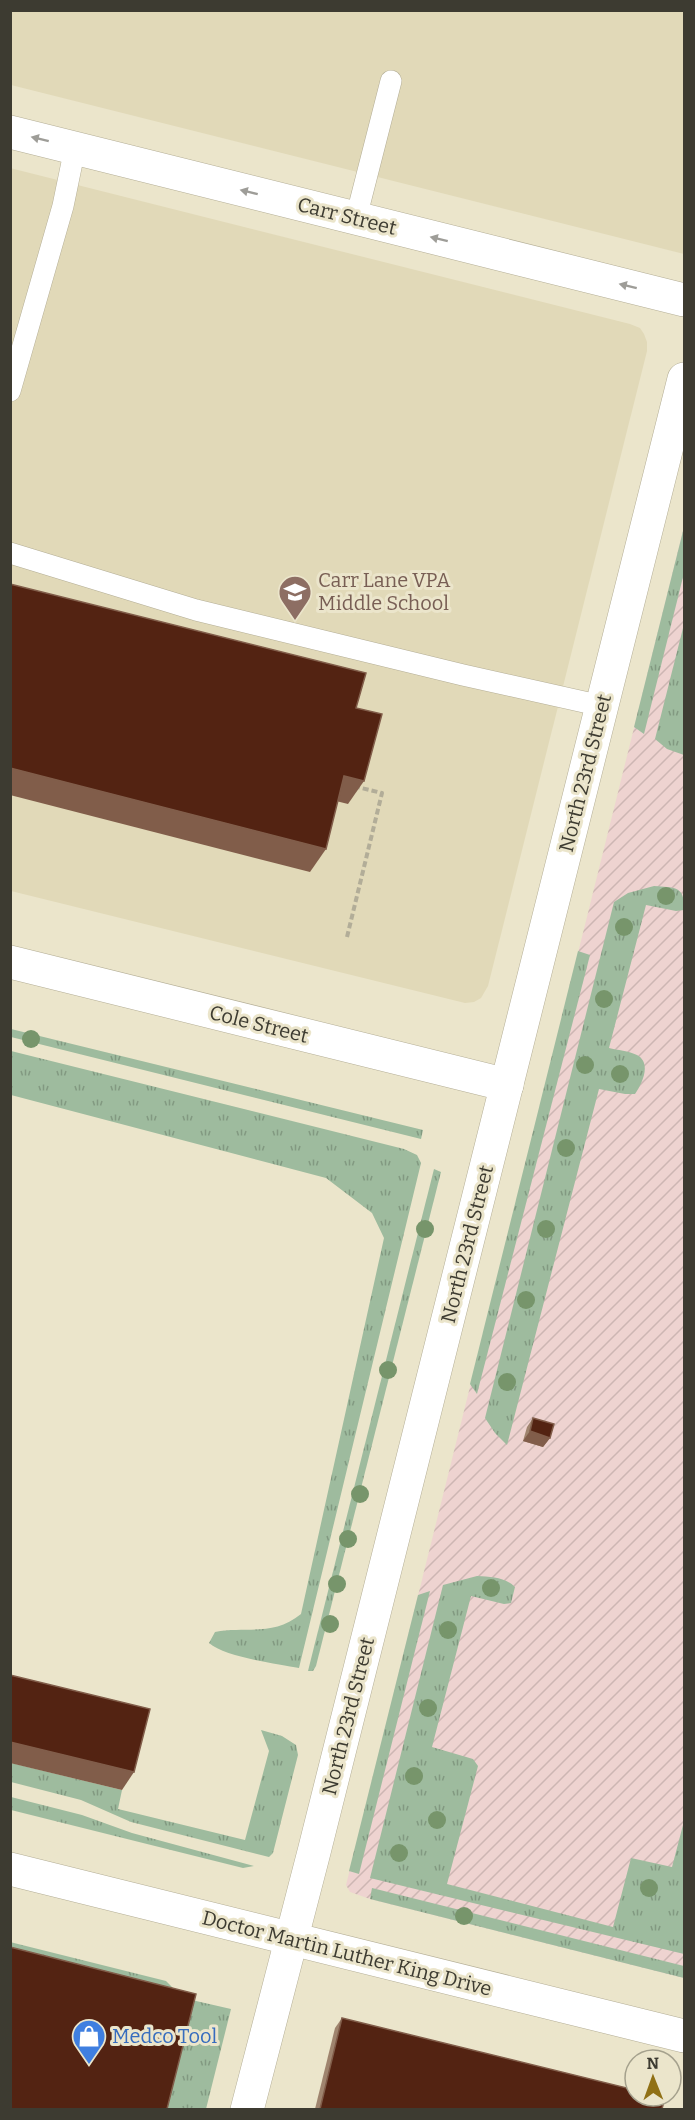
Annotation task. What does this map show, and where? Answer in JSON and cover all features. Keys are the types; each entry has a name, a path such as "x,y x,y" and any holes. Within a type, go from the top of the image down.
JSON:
{"street":[{"name":"Carr Street","path":"10,132 684,300"},
{"name":"North 23rd Street","path":"247,2109 684,379"},
{"name":"Cole Street","path":"10,962 507,1085"},
{"name":"Doctor Martin Luther King Drive","path":"10,1869 684,2036"}],"lane":[{"path":"356,218 391,81"},
{"path":"10,391 63,206 75,148"},
{"path":"10,553 196,610 463,675 602,706"}],"path":[{"path":"347,937 382,793 353,786"}],"shaded area":[{"path":"11,11 684,11 684,254 11,85"},
{"name":"Carr Lane VPA Middle School","path":"10,168 630,324 640,328 644,334 647,351 488,986 481,998 474,1002 465,1003 11,891"},
{"path":"684,527 684,1978 370,1899 350,1892 346,1885"}],"green space":[{"path":"684,527 684,573 644,734 634,727"},
{"path":"684,624 684,755 667,749 655,739"},
{"path":"654,886 677,889 683,896 684,910 676,911 646,905 609,1048 637,1055 644,1063 644,1074 635,1094 599,1089 507,1445 485,1418 614,902 628,893"},
{"path":"578,951 590,955 477,1394 470,1384"},
{"path":"11,1029 423,1130 421,1139 11,1037"},
{"path":"11,1051 404,1149 417,1155 421,1163 299,1668 239,1656 209,1643 215,1632 280,1626 301,1614 384,1238 372,1213 326,1178 11,1095"},
{"path":"434,1169 441,1172 316,1666 313,1671 308,1671"},
{"path":"477,1576 502,1579 515,1587 511,1603 504,1604 471,1596 432,1747 473,1759 478,1766 447,1884 613,1927 631,1858 672,1867 684,1825 684,1954 370,1878 443,1585"},
{"path":"430,1591 359,1874 349,1871 418,1595"},
{"path":"261,1730 282,1736 296,1745 298,1755 273,1853 269,1857 131,1822 81,1800 11,1782 11,1763 122,1790 118,1809 245,1840 269,1751"},
{"path":"11,1797 82,1815 132,1833 254,1866 243,1868 11,1810"},
{"path":"372,1888 684,1966 684,1978 370,1899"},
{"path":"10,1942 166,1981 183,1998 231,2009 206,2109 155,2109 11,1978"}],"building":[{"path":"10,584 366,673 356,708 382,714 364,781 344,776 326,849 10,768"},
{"path":"533,1418 554,1424 550,1438 530,1431"},
{"path":"10,1675 150,1709 134,1772 10,1742"},
{"name":"Medco Tool","path":"10,1947 196,1994 167,2109 10,2109"},
{"path":"342,2018 623,2087 623,2108 662,2108 662,2109 320,2109"}],"place":[{"name":"Carr Lane VPA Middle School","path":"295,621"},
{"name":"Medco Tool","path":"89,2065"}]}
